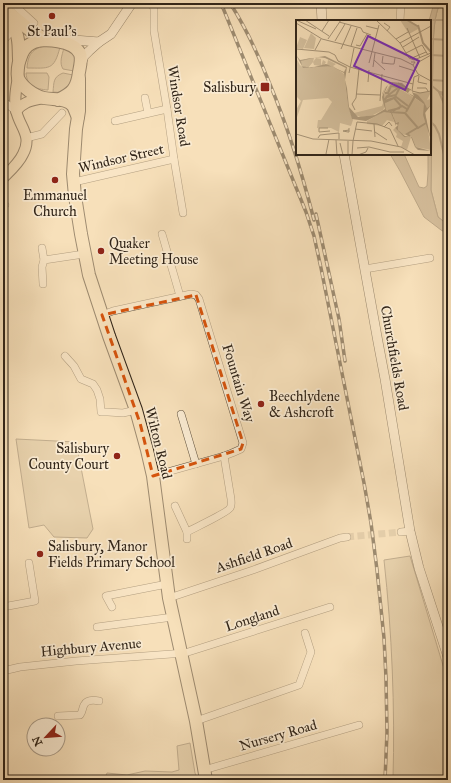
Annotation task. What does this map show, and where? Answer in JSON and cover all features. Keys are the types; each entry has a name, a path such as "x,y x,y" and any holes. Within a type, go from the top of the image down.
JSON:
{"highway":[{"path":"3,8 31,31 46,40"},
{"path":"3,18 12,26 18,38 18,77 24,86 31,92 43,98 67,101 73,105 78,117"},
{"path":"19,63 23,51 31,43 39,40 60,42 70,45 76,49 80,54 79,78 74,89 69,94 58,100"},
{"name":"Wilton Road","path":"79,78 79,111 74,157 74,182 84,254 102,315 136,410 147,450 153,476 169,598 196,721 205,775"}],"main road":[{"path":"3,178 22,156 25,147 26,138 24,128 16,111 15,94 18,77"},
{"path":"16,111 26,102 43,98"}],"street":[{"path":"12,3 34,23"},
{"path":"80,64 84,56 99,42 111,34 132,3"},
{"name":"Windsor Road","path":"152,3 154,9 154,31 183,213"},
{"path":"321,3 322,20"},
{"path":"400,3 400,20"},
{"path":"3,41 9,34"},
{"path":"60,42 74,40 99,42"},
{"path":"3,101 15,94"},
{"path":"144,98 148,113"},
{"path":"3,101 16,111"},
{"path":"114,121 167,109"},
{"path":"26,138 42,134 62,113"},
{"name":"Churchfields Road","path":"344,155 394,427 406,531 448,657"},
{"name":"Windsor Street","path":"74,182 174,159"},
{"path":"162,234 180,296"},
{"path":"42,248 44,260 42,267 43,284"},
{"path":"44,260 84,254"},
{"path":"365,269 430,258"},
{"name":"Fountain Way","path":"102,315 113,311 191,294 196,295 199,299 243,443 241,449 224,456 153,476"},
{"path":"65,356 74,366 81,379 93,384 97,390 100,399 101,412 123,413 136,410"},
{"path":"182,414 196,464"},
{"path":"175,506 187,535 230,509 232,504 224,456"},
{"name":"Ashfield Road","path":"169,598 253,570 340,538 347,537"},
{"path":"3,607 35,601 29,563"},
{"path":"112,607 106,596 167,584"},
{"name":"Longland","path":"181,653 330,607"},
{"path":"97,627 173,617"},
{"path":"196,721 299,685 311,652 305,633"},
{"name":"Highbury Avenue","path":"3,671 20,667 76,660 181,653"},
{"path":"58,716 80,714 83,712 83,706 86,702 92,700 99,701"},
{"name":"Nursery Road","path":"205,775 359,726"}],"highlighted area":[{"path":"196,295 243,443 241,449 153,476 140,423 102,315"}],"shaded area":[{"path":"434,3 440,3 435,19 433,46 431,190 438,217 448,225 448,234 424,217 391,155 404,155 419,187 424,188 427,186 428,155 431,155 431,20 429,20"},
{"path":"440,3 448,3 448,225 438,217 431,190 433,46 435,19"},
{"path":"49,45 60,47 53,64 46,68 27,68 30,54 36,49"},
{"path":"64,48 75,54 76,62 74,71 63,69 62,67 61,59"},
{"path":"26,73 47,73 49,77 48,90 36,88 30,84"},
{"path":"63,73 73,75 70,83 61,92 53,92 54,83 57,76"},
{"path":"16,439 76,442 93,529 87,538 54,537 44,525 29,528"},
{"path":"410,556 448,682 448,780 393,780 394,725 392,670 384,560"},
{"path":"190,743 195,773 198,780 104,780 107,773 127,775 145,771 172,772 179,770 177,746"}],"waterway":[{"path":"437,5 448,6"},
{"path":"433,20 448,20"},
{"path":"431,39 448,40"},
{"path":"431,55 448,56"},
{"path":"431,80 448,81"},
{"path":"432,86 448,99"},
{"path":"448,93 439,92 448,113"},
{"path":"431,122 439,134 448,171"}],"tunnel":[{"path":"347,537 401,532"}],"railway":[{"path":"221,3 306,212 314,236 321,268 364,483 377,570 384,638 386,678 387,732 385,780"},
{"path":"230,3 261,61 276,99 305,185 314,220"},
{"path":"316,214 339,319 345,361"}],"place":[{"name":"St Paul's","path":"52,16"},
{"name":"Salisbury","path":"265,87"},
{"name":"Emmanuel Church","path":"55,180"},
{"name":"Quaker Meeting House","path":"101,251"},
{"name":"Beechlydene & Ashcroft","path":"261,404"},
{"name":"Salisbury County Court","path":"117,456"},
{"name":"Salisbury, Manor Fields Primary School","path":"40,554"}]}
